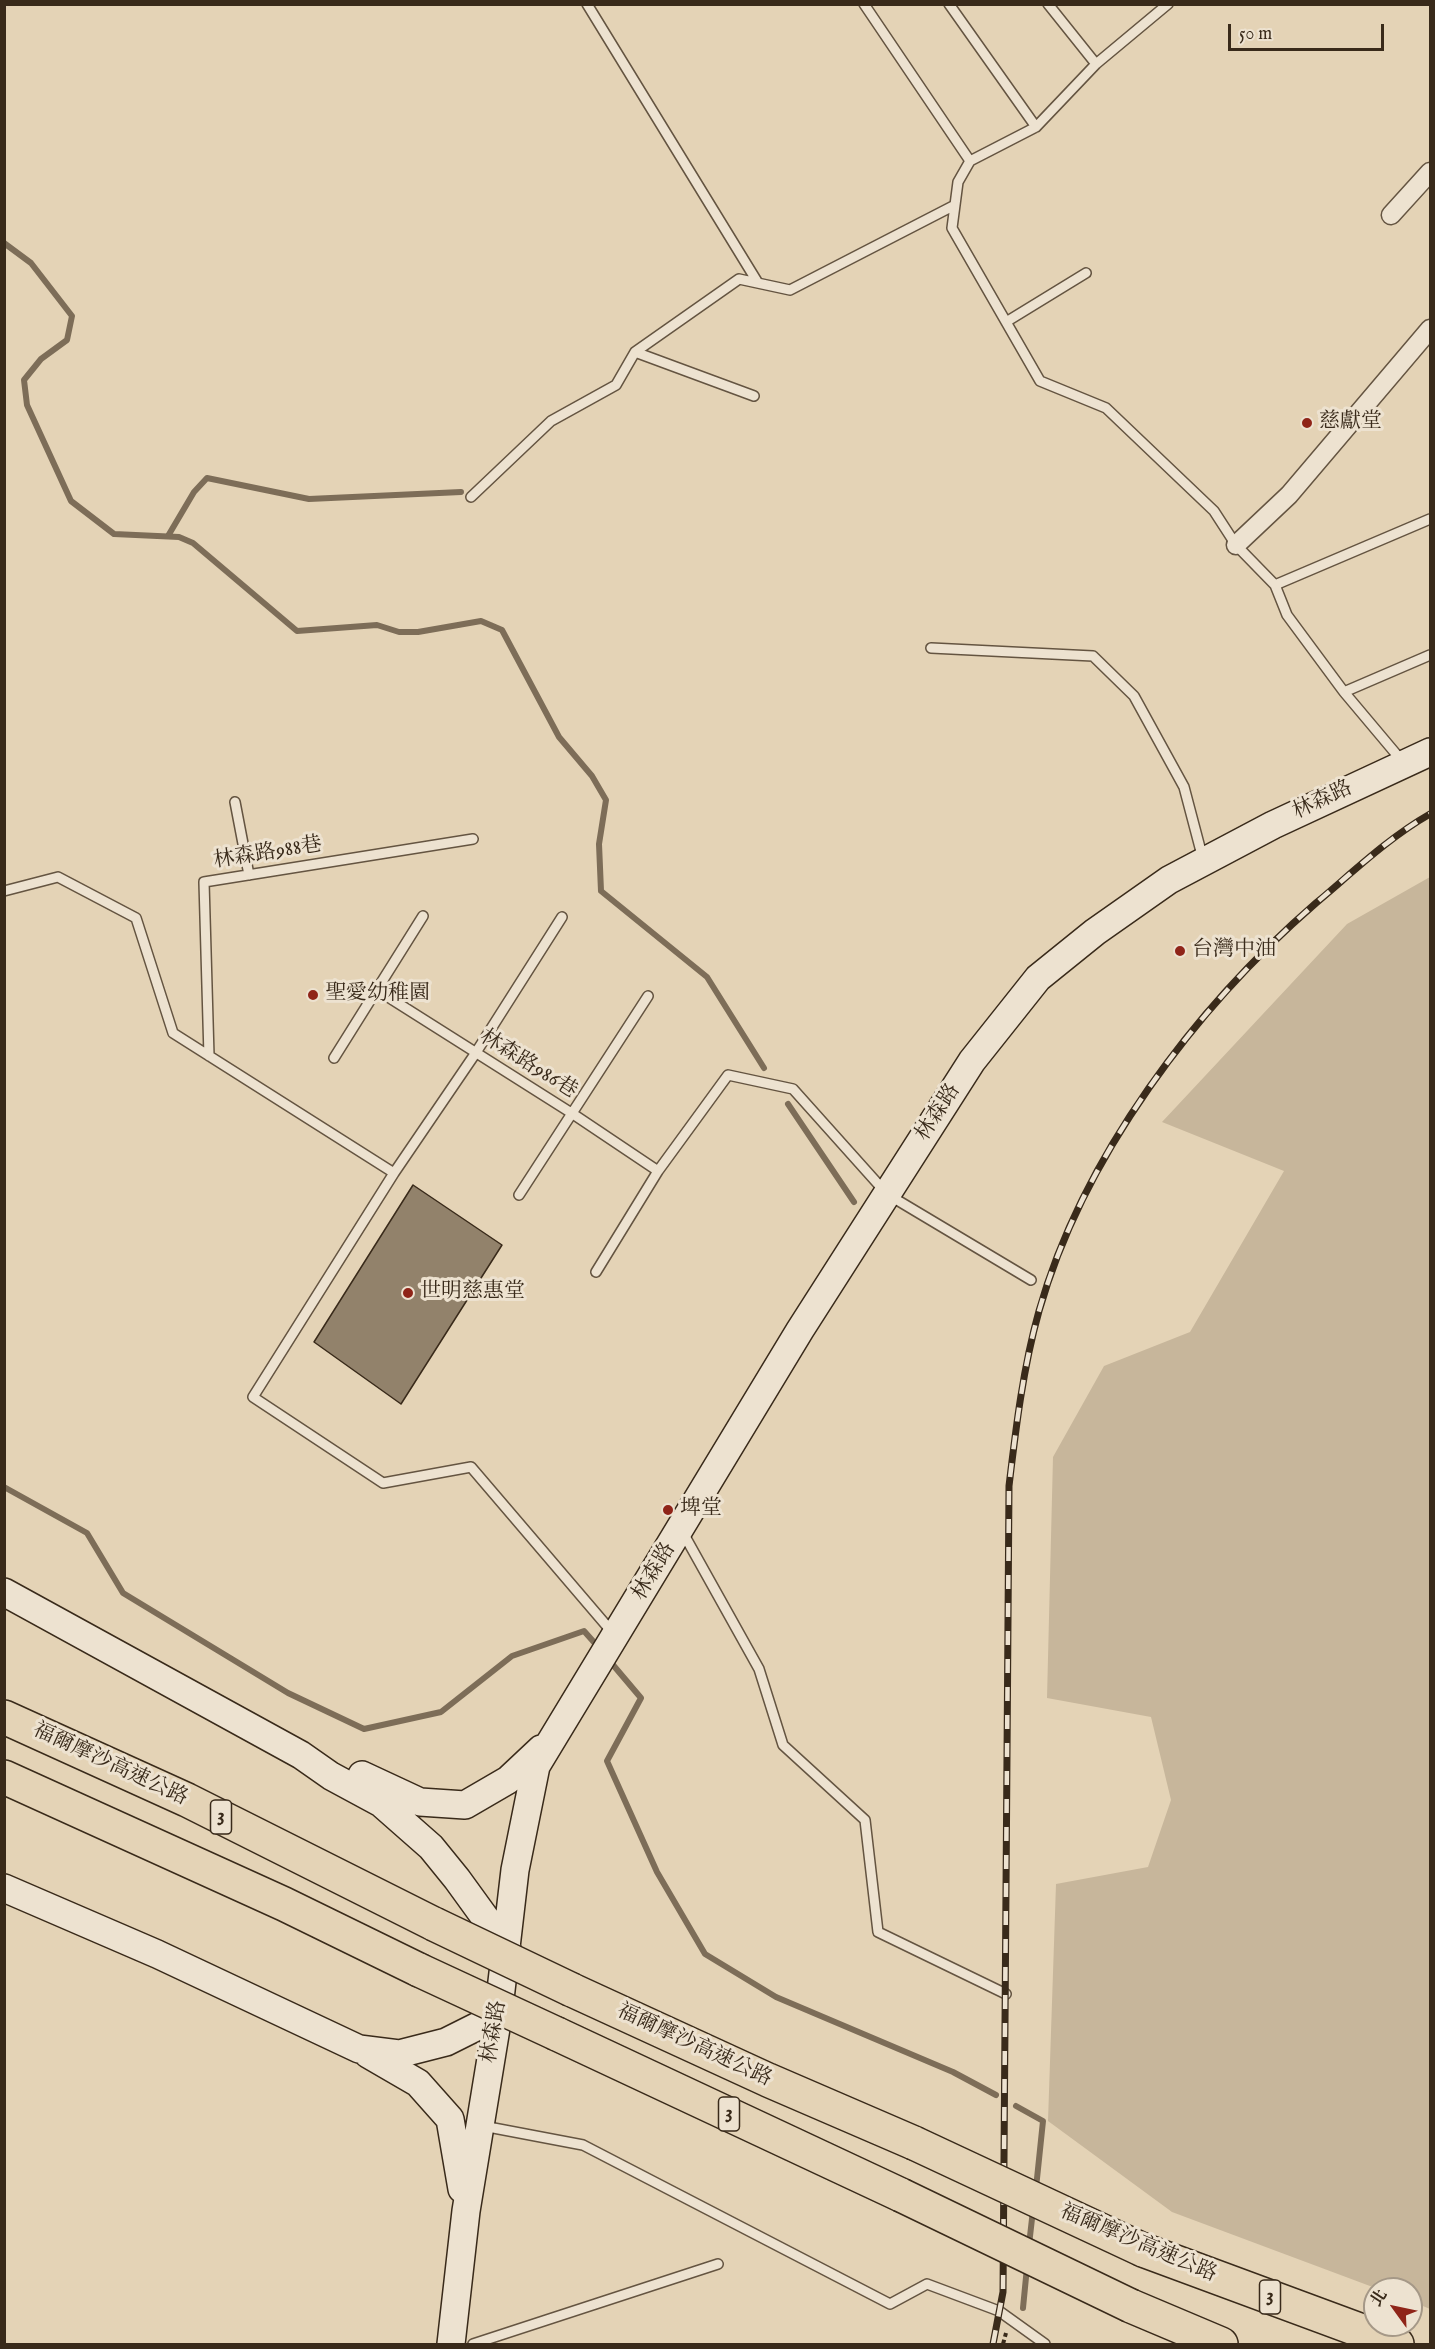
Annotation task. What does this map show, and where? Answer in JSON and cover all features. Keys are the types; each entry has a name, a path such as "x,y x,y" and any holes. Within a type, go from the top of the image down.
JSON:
{"highway":[{"path":"4,1693 78,1729 298,1854"},
{"name":"福爾摩沙高速公路","path":"4,1717 187,1800 572,1990 768,2080 914,2143 1143,2250 1397,2344"},
{"name":"3","path":"4,1776 284,1904 1131,2306 1221,2344"}],"main road":[{"name":"林森路","path":"451,2344 466,2211 498,2016 515,1870 536,1766 550,1739 609,1648 800,1330 972,1061 1038,978 1095,932 1169,880 1273,825 1431,752"},
{"path":"4,1592 301,1755 331,1776 381,1803 431,1847 507,1948"},
{"path":"301,1755 333,1762 420,1802 465,1805 508,1780 550,1739"},
{"path":"4,1888 157,1954 359,2049 418,2083 450,2118 466,2211"},
{"path":"359,2049 399,2054 446,2042 498,2016"}],"street":[{"path":"1391,215 1431,172"},
{"path":"1236,545 1289,495 1431,329"}],"lane":[{"path":"587,4 758,283"},
{"path":"864,4 970,161"},
{"path":"949,4 1036,127"},
{"path":"1048,4 1096,64"},
{"path":"1168,4 1096,64 1036,127 970,161 958,182 952,228 1040,381 1106,408 1214,511 1236,545 1275,585 1287,615 1344,692 1404,763"},
{"path":"471,497 550,421 616,385 635,352 739,279 790,290 955,205"},
{"path":"1006,322 1086,273"},
{"path":"635,352 754,396"},
{"path":"1275,585 1431,519"},
{"path":"931,648 1093,656 1134,696 1184,787 1203,862"},
{"path":"1344,692 1431,655"},
{"path":"235,802 249,875"},
{"name":"林森路988巷","path":"209,1056 204,882 473,839"},
{"path":"4,891 58,877 136,918 173,1033 394,1173"},
{"path":"334,1058 423,916"},
{"path":"562,917 475,1054 394,1173 253,1397 382,1483 471,1467 609,1648"},
{"name":"林森路986巷","path":"377,990 573,1114 658,1171"},
{"path":"519,1195 648,996"},
{"path":"596,1272 658,1171 728,1075 793,1089 887,1194 1031,1280"},
{"path":"681,1529 759,1669 783,1745 865,1820 878,1932 1006,1994"},
{"path":"480,2125 583,2145 890,2304 927,2284 999,2311 1045,2344"},
{"path":"473,2344 718,2264"}],"shaded area":[{"path":"1430,877 1430,2309 1423,2306 1423,2277 1363,2277 1363,2283 1172,2212 1048,2121 1056,1884 1148,1867 1171,1800 1151,1717 1047,1698 1053,1457 1104,1366 1190,1332 1284,1171 1162,1122 1347,924"}],"building":[{"name":"世明慈惠堂","path":"413,1185 502,1245 401,1404 314,1342"}],"waterway":[{"path":"4,243 31,263 72,316 67,340 41,359 24,380 27,405 71,501 114,534 179,537 193,543 297,631 377,625 399,632 418,632 481,621 502,630 559,737 592,776 606,800 599,844 601,891 707,977 764,1068"},
{"path":"168,536 194,492 207,478 309,499 461,492"},
{"path":"788,1104 854,1202"},
{"path":"4,1487 87,1533 123,1593 288,1693 364,1729 441,1712 512,1656 584,1631 600,1649"},
{"path":"608,1659 641,1698 607,1761 657,1872 705,1954 776,1997 953,2072 996,2095"},
{"path":"1016,2106 1043,2121 1036,2188"},
{"path":"1029,2245 1033,2210"},
{"path":"1023,2308 1027,2267"}],"railway":[{"path":"993,2344 1003,2292 1009,1486 1017,1420 1033,1332 1059,1253 1084,1196 1114,1141 1149,1088 1187,1037 1271,944 1385,845 1430,814"}],"place":[{"name":"慈獻堂","path":"1307,423"},
{"name":"台灣中油","path":"1180,951"},
{"name":"聖愛幼稚園","path":"313,995"},
{"name":"世明慈惠堂","path":"408,1293"},
{"name":"埤堂","path":"668,1510"}]}
